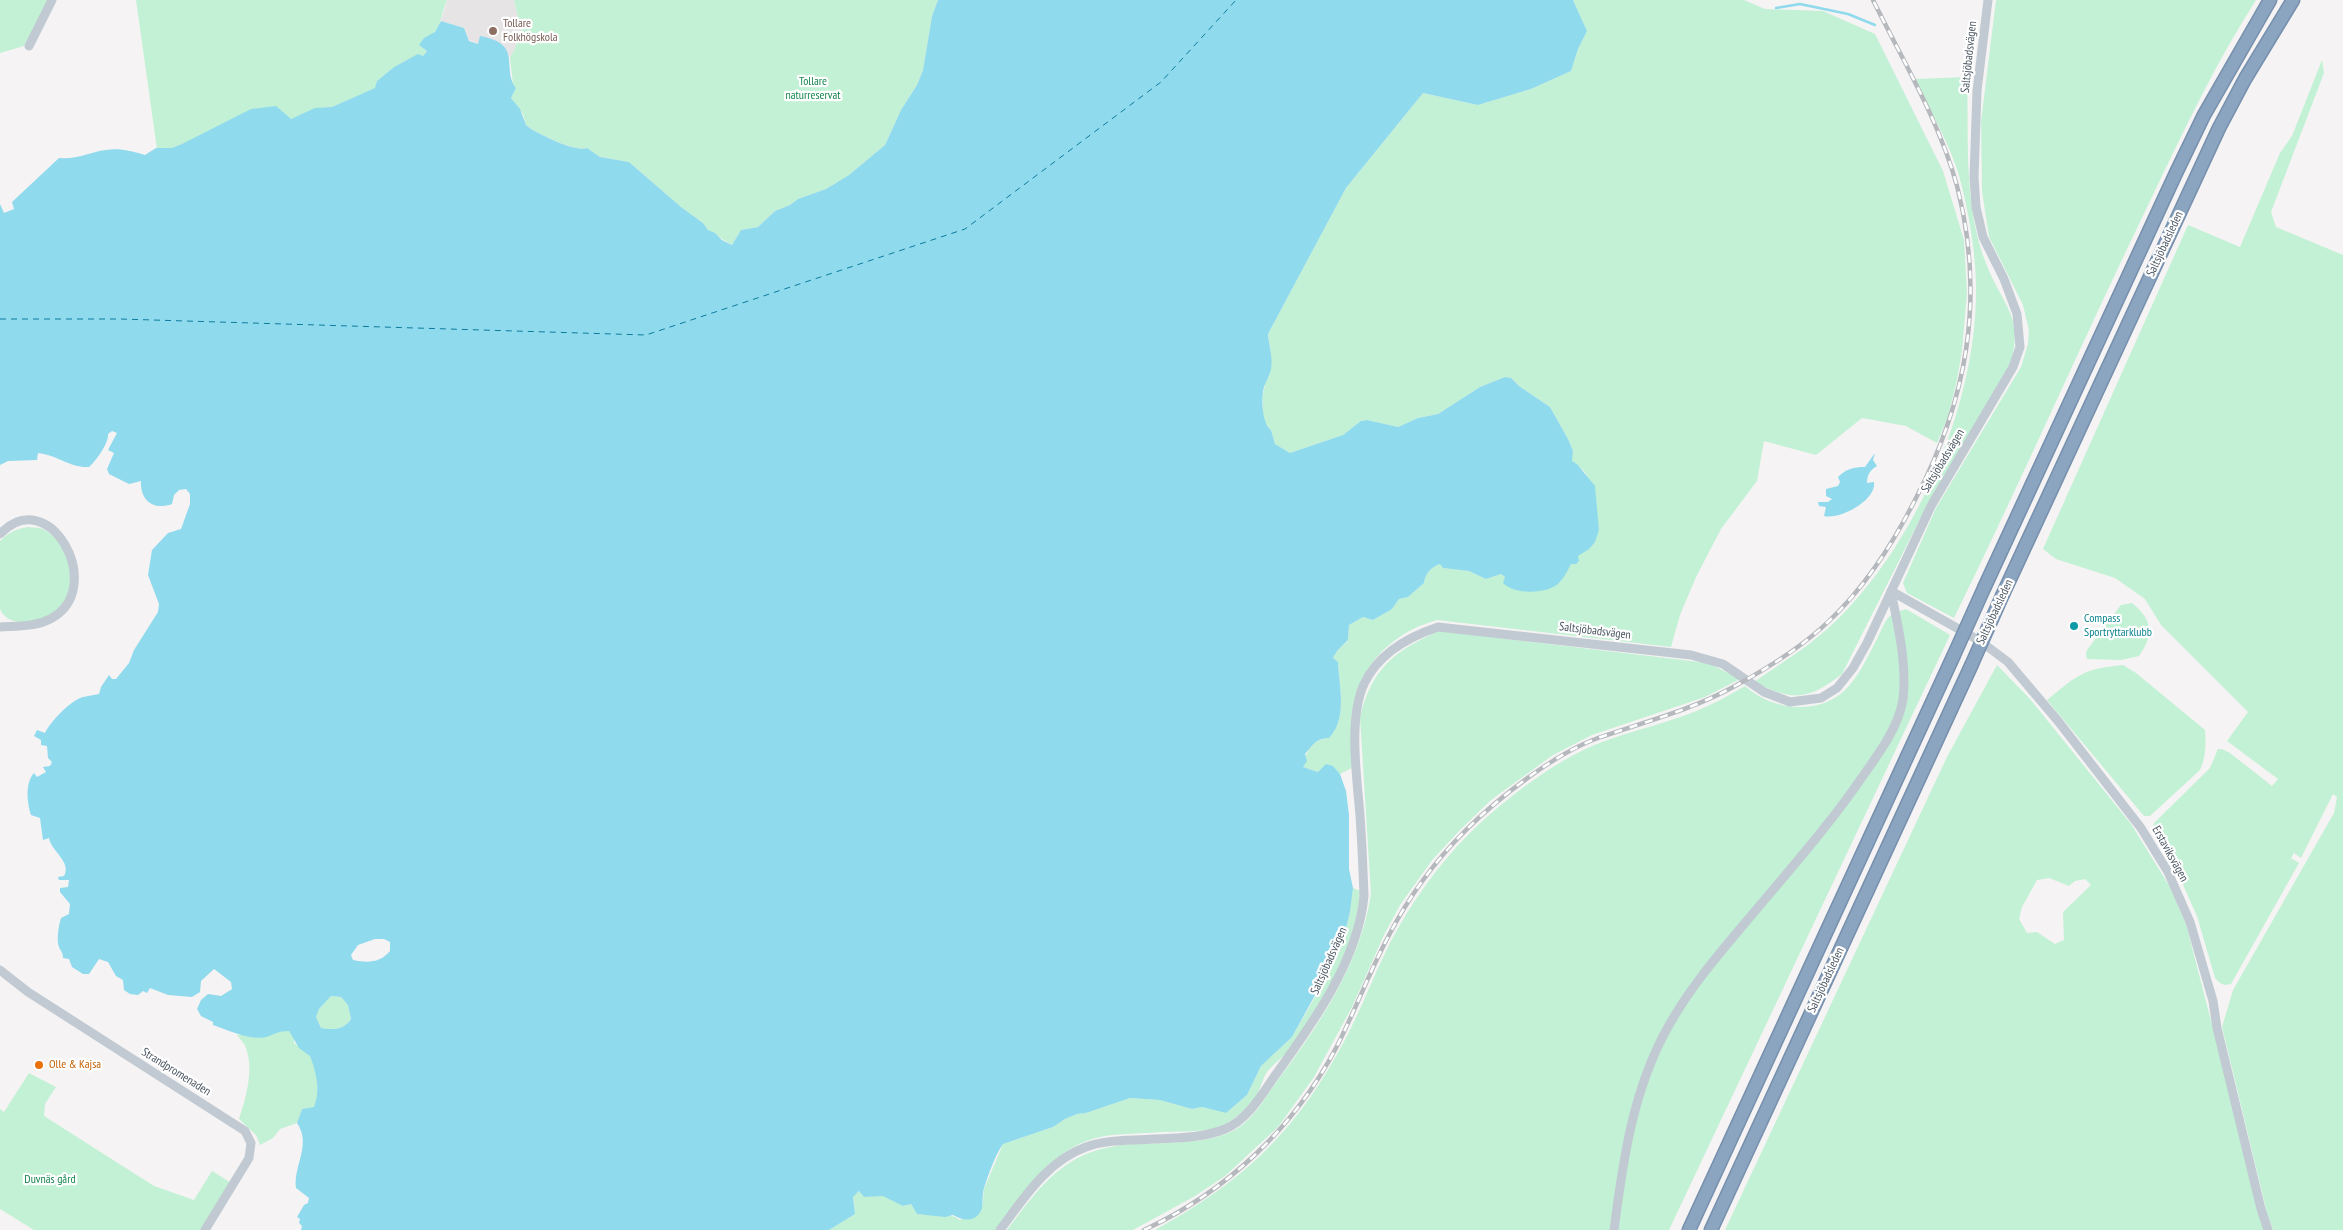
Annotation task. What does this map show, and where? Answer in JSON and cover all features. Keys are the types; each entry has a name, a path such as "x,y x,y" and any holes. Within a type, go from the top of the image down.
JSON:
{"highway":[{"name":"Saltsjöbadsleden","path":"1689,1230 2180,164 2209,106 2270,0"},
{"name":"Saltsjöbadsleden","path":"1711,1230 2220,128 2245,78 2293,0"}],"street":[{"path":"30,46 52,0"},
{"name":"Saltsjöbadsvägen","path":"1000,1230 1030,1190 1049,1171 1059,1162 1086,1147 1108,1142 1202,1135 1225,1129 1241,1119 1254,1105 1308,1032 1329,995 1362,917 1364,896 1357,773 1357,706 1365,682 1377,663 1391,651 1420,633 1438,627 1674,653 1711,659 1733,670 1764,692 1785,700 1801,702 1821,698 1829,694 1845,680 1867,643 1932,506 2013,367 2020,347 2017,314 2004,279 1983,237 1976,206 1974,160 1977,91 1988,0"},
{"path":"0,534 17,522 33,520 48,526 58,533 67,547 74,571 73,588 67,603 54,617 36,625 0,627"},
{"path":"1614,1230 1625,1152 1640,1093 1650,1064 1668,1027 1714,960 1845,803 1883,747 1896,719 1903,701 1904,664 1891,591"},
{"name":"Erstaviksvägen","path":"1891,591 1980,641 2008,662 2058,721 2135,821 2168,872 2190,922 2213,1002 2217,1028 2261,1210 2268,1230"},
{"name":"Strandpromenaden","path":"0,970 36,998 245,1131 251,1143 249,1158 205,1230"}],"shaded area":[{"name":"Tollare Folkhögskola","path":"447,0 514,0 522,34 510,58 504,47 478,44 469,40 464,28 441,21"}],"green space":[{"path":"0,0 49,0 24,46 0,53"},
{"path":"136,0 447,0 437,29 420,45 427,51 422,57 409,59 393,69 377,81 376,88 332,107 320,108 291,119 250,110 174,153 157,149"},
{"name":"Tollare naturreservat","path":"514,0 938,0 932,16 923,70 917,85 901,110 885,145 849,175 826,189 798,199 790,205 775,211 758,227 741,230 732,245 708,230 703,223 681,207 629,162 600,157 587,148 581,149 567,146 526,125 523,114 511,98 516,88 513,84 510,58 522,34"},
{"path":"1573,0 1744,0 1765,9 1823,11 1875,34 1943,171 1964,240 1967,293 1962,350 1948,417 1937,443 1906,426 1862,418 1816,455 1764,441 1757,481 1721,529 1696,577 1680,615 1671,647 1437,620 1419,626 1388,645 1366,672 1358,688 1353,706 1351,740 1354,767 1340,774 1333,766 1318,772 1303,767 1308,751 1314,743 1329,738 1339,721 1341,692 1338,662 1333,658 1337,651 1348,641 1349,625 1363,617 1373,620 1392,609 1399,599 1408,597 1424,583 1429,571 1440,564 1443,568 1469,571 1486,579 1501,574 1505,577 1560,582 1571,564 1599,530 1591,483 1580,467 1571,461 1573,451 1550,407 1519,386 1511,378 1505,377 1480,387 1438,414 1418,418 1398,427 1367,420 1361,421 1343,435 1290,453 1275,444 1271,430 1266,427 1263,421 1263,395 1271,353 1268,334 1346,188 1423,93 1478,105 1531,89 1571,71 1578,49 1587,31"},
{"path":"1996,0 2256,0 2213,74 2175,149 1954,618 1907,593 1903,583 1936,508 2021,367 2028,344 2029,330 2023,305 1989,237 1982,191 1981,122"},
{"path":"2322,60 2324,73 2271,212 2276,227 2343,255 2343,1230 2273,1230 2267,1213 2222,1027 2233,990 2334,813 2337,797 2333,794 2301,858 2294,853 2291,858 2299,863 2231,984 2224,985 2220,983 2215,978 2197,916 2175,867 2152,831 2154,823 2210,768 2218,749 2230,753 2272,786 2278,779 2227,741 2248,712 2161,625 2145,599 2115,578 2056,559 2043,549 2188,225 2240,247 2280,153 2292,136"},
{"path":"1967,77 1969,172 1974,220 1987,266 2010,311 2013,322 2015,333 2011,362 1920,519 1842,674 1830,683 1809,693 1790,695 1779,693 1754,682 1818,637 1838,619 1865,589 1890,555 1912,519 1932,480 1961,398 1970,358 1975,318 1976,284 1971,233 1961,183 1953,157 1915,79"},
{"path":"28,527 43,529 61,545 70,567 71,580 65,602 57,611 42,619 17,622 7,618 0,609 0,541 13,531"},
{"path":"2132,603 2144,616 2149,628 2147,641 2139,656 2121,660 2087,659 2087,650 2121,605"},
{"path":"1906,609 1950,635 1669,1230 1155,1230 1184,1213 1236,1177 1259,1157 1300,1111 1344,1042 1392,939 1408,911 1436,871 1468,835 1496,809 1546,772 1580,751 1698,710 1745,686 1764,699 1785,706 1801,707 1830,701 1841,694 1857,675 1887,619 1892,614"},
{"path":"1439,631 1708,663 1740,679 1705,697 1592,735 1553,755 1491,800 1433,859 1400,905 1384,935 1352,1007 1314,1077 1278,1127 1225,1176 1195,1196 1133,1230 1007,1230 1050,1178 1063,1167 1077,1159 1110,1147 1132,1144 1186,1142 1218,1137 1240,1127 1261,1104 1307,1040 1335,994 1357,946 1365,920 1371,894 1360,717 1365,700 1378,674 1387,663 1409,646"},
{"path":"1997,665 2030,699 2131,824 2170,887 2186,924 2265,1230 1725,1230 1947,757","holes":["2049,878 2069,886 2075,881 2085,879 2091,885 2063,912 2064,940 2055,944 2037,932 2027,933 2019,919 2022,907 2037,880"]},
{"path":"2123,665 2136,673 2205,730 2205,750 2200,770 2150,816 2144,816 2047,700 2074,679 2089,671"},
{"path":"1353,888 1360,891 1352,933 1336,974 1326,993 1291,1048 1267,1072 1252,1102 1244,1111 1230,1121 1210,1129 1119,1134 1087,1141 1055,1159 1029,1186 996,1230 829,1230 855,1214 853,1196 860,1191 864,1197 883,1195 903,1206 911,1204 917,1214 945,1215 960,1220 982,1208 984,1189 1003,1144 1053,1127 1077,1114 1086,1113 1130,1098 1160,1100 1192,1109 1202,1107 1226,1113 1247,1095 1261,1066 1292,1037 1315,997 1345,932"},
{"path":"331,996 341,997 348,1005 351,1019 342,1027 321,1028 316,1017 319,1009"},
{"path":"289,1031 294,1037 294,1043 307,1052 313,1061 318,1081 317,1101 315,1107 302,1109 297,1123 280,1129 273,1138 260,1145 256,1135 239,1119 246,1093 249,1065 244,1043 237,1035"},
{"name":"Duvnäs gård","path":"29,1073 56,1087 45,1104 44,1116 154,1186 194,1200 212,1171 230,1182 201,1230 34,1230 0,1209 0,1109 4,1112"}],"water":[{"path":"938,0 1573,0 1587,31 1578,49 1571,71 1531,89 1478,105 1423,93 1346,188 1268,334 1271,365 1264,387 1263,404 1264,417 1271,430 1275,444 1290,453 1343,435 1361,421 1367,420 1398,427 1418,418 1438,414 1480,387 1505,377 1511,378 1519,386 1550,407 1573,451 1572,461 1577,464 1595,486 1599,530 1595,542 1589,549 1578,556 1579,561 1576,564 1571,564 1560,582 1549,589 1528,592 1520,591 1503,583 1505,577 1501,574 1486,579 1469,571 1443,568 1440,564 1429,571 1424,583 1408,597 1399,599 1392,609 1373,620 1363,617 1349,625 1348,640 1333,658 1338,662 1341,692 1339,721 1329,738 1318,741 1305,754 1307,761 1303,767 1318,772 1326,764 1333,766 1340,774 1346,791 1349,815 1349,869 1353,888 1345,932 1325,977 1292,1037 1261,1066 1247,1095 1226,1113 1202,1107 1192,1109 1160,1100 1130,1098 1086,1113 1077,1114 1053,1127 1003,1144 994,1160 984,1188 980,1213 969,1219 961,1219 953,1215 945,1217 917,1214 911,1204 903,1206 883,1196 864,1197 859,1191 853,1197 855,1214 829,1230 301,1230 300,1219 297,1217 304,1205 308,1203 309,1198 296,1188 303,1139 297,1123 302,1109 314,1107 317,1088 316,1075 310,1056 299,1048 289,1031 254,1038 213,1025 213,1022 201,1016 197,1009 201,1000 208,994 221,996 232,989 231,982 214,969 201,981 200,992 192,997 168,995 150,988 147,993 143,991 138,995 130,994 124,990 123,980 116,976 108,962 99,959 89,974 83,974 72,967 69,959 63,958 58,944 60,921 61,918 69,914 70,904 60,892 60,888 68,887 69,880 59,880 58,877 64,876 66,871 63,861 49,838 43,840 40,818 31,815 28,799 29,782 34,773 37,777 46,772 43,767 50,766 52,762 48,758 47,746 41,745 41,740 34,736 37,730 45,733 56,718 73,702 83,697 99,694 109,675 112,679 116,679 129,663 134,650 158,612 159,604 148,575 152,550 168,533 181,529 190,504 190,494 186,489 179,490 174,495 172,504 165,506 154,505 145,498 141,488 141,481 129,484 109,474 107,469 114,453 108,450 117,433 112,431 108,434 102,452 89,467 76,466 38,453 37,460 8,461 0,465 0,204 4,213 14,209 12,202 59,158 77,157 111,149 126,150 145,155 156,148 172,148 182,144 251,109 276,106 291,119 315,108 332,107 375,88 377,81 394,67 418,54 423,56 427,51 419,45 424,38 435,32 441,21 464,28 469,41 478,44 480,36 494,40 507,51 510,73 516,88 511,98 520,109 526,125 531,129 567,146 581,149 587,148 600,157 629,162 681,207 703,223 708,230 732,245 741,230 758,227 775,211 790,205 798,199 826,189 849,175 885,145 901,110 917,85 923,70 932,16","holes":["375,939 384,939 390,942 390,951 378,960 364,962 353,960 351,955 358,945","331,996 341,997 348,1005 351,1019 342,1027 321,1028 316,1017 319,1009"]},
{"path":"1875,453 1873,460 1877,466 1869,473 1867,480 1867,483 1874,482 1870,495 1864,502 1848,512 1824,516 1826,507 1819,506 1818,502 1828,502 1832,499 1826,496 1826,489 1838,486 1840,482 1838,477 1847,470 1865,467"}],"waterway":[{"path":"1776,8 1800,4 1848,14 1875,25"}],"ferry route":[{"path":"0,319 120,319 646,335 965,229 1161,82 1236,0"}],"railway":[{"path":"1144,1230 1174,1215 1230,1177 1255,1155 1300,1105 1336,1048 1381,951 1404,908 1422,881 1443,855 1478,818 1527,778 1581,745 1702,702 1760,672 1808,640 1842,608 1866,580 1896,534 1932,464 1947,426 1959,387 1970,309 1970,268 1966,228 1957,186 1949,162 1920,91 1873,0"}],"place":[{"name":"Tollare Folkhögskola","path":"493,31"},
{"name":"Compass Sportryttarklubb","path":"2074,626"},
{"name":"Olle & Kajsa","path":"39,1065"}]}
